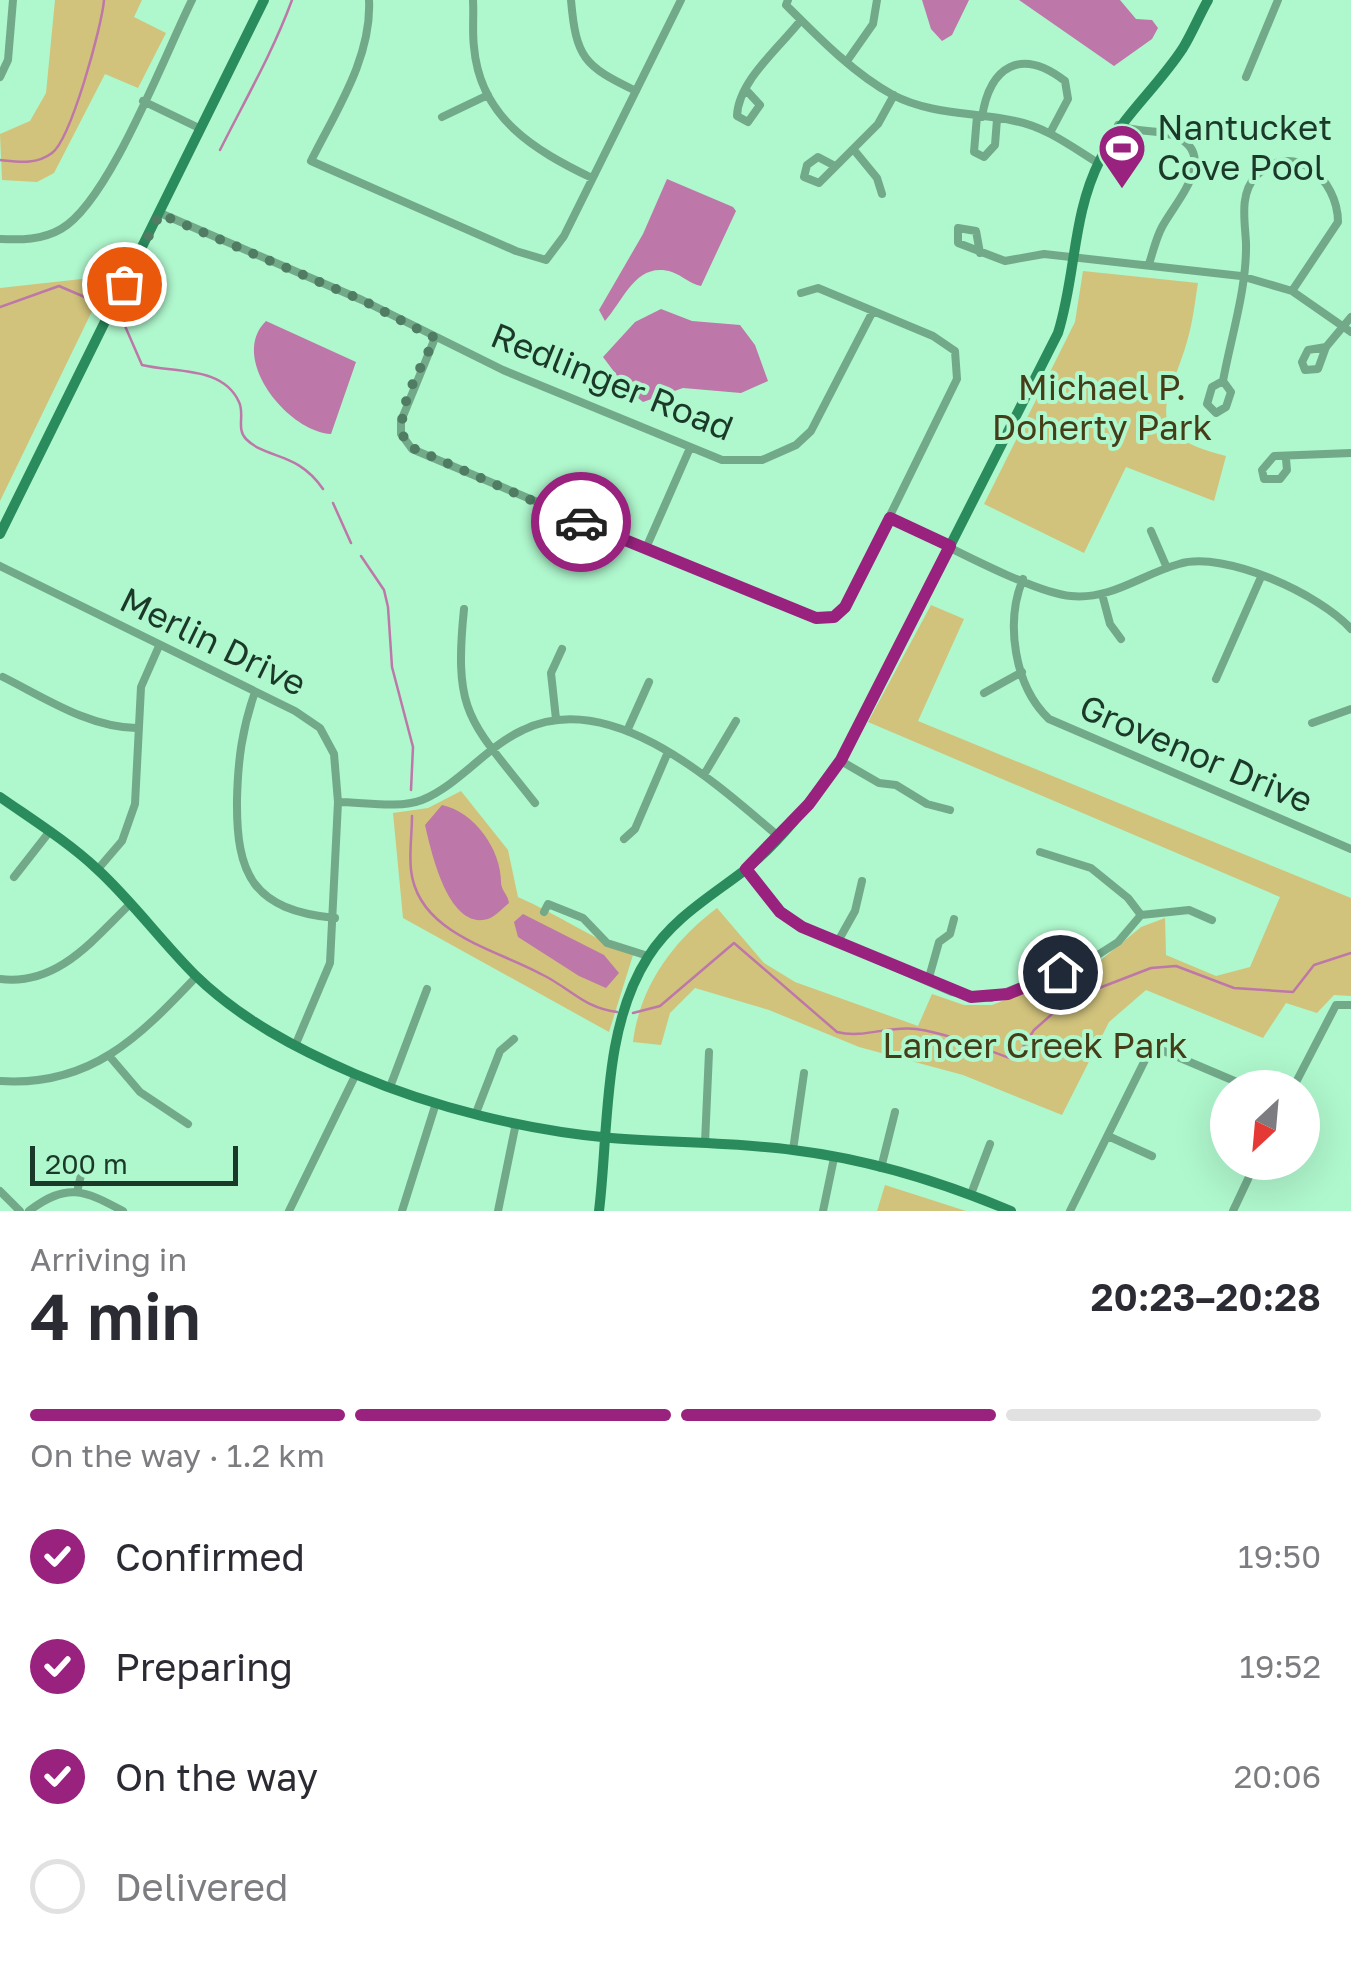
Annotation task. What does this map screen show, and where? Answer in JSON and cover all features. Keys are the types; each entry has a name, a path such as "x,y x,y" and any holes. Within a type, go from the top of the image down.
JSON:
{"street":[{"path":"0,76 8,60 13,0"},
{"path":"0,240 28,240 58,231 79,216 96,196 192,0"},
{"path":"0,534 264,0"},
{"path":"369,0 370,18 360,60 311,160 516,252 546,260 592,178 680,0"},
{"path":"473,0 474,44 488,95 507,124 535,150 592,178"},
{"path":"571,0 572,32 581,54 596,70 636,91"},
{"path":"847,61 873,24 877,0"},
{"path":"599,1211 620,1026 648,956 679,920 746,869 841,760 1058,333 1068,303 1082,205 1098,163 1118,125 1182,49 1208,0"},
{"path":"1246,77 1278,0"},
{"path":"787,2 847,61 894,96 1050,133 1098,163"},
{"path":"0,10 13,10"},
{"path":"747,91 762,65 802,20"},
{"path":"998,119 995,144 984,158 974,152 979,117 986,91 999,72 1025,63 1050,69 1066,81 1068,98 1050,133"},
{"path":"442,117 488,95"},
{"path":"835,166 878,124 894,96"},
{"path":"142,101 201,128"},
{"path":"1118,125 1138,134 1170,134 1188,145 1195,159 1195,177 1159,232 1150,264"},
{"path":"854,150 877,178 882,194"},
{"path":"1223,381 1241,276 1246,196 1257,176 1276,166 1298,163 1319,172 1332,186 1338,222 1292,291"},
{"name":"Redlinger Road","path":"160,214 690,448 740,462 762,460 796,444 823,414 873,311"},
{"path":"980,252 1006,262 1044,254 1241,276 1292,291 1349,325 1326,347"},
{"path":"435,338 404,412 401,434 408,446 820,618 834,617 845,607 890,518 952,390 959,363 945,342 818,288 802,293"},
{"path":"646,548 690,448"},
{"path":"1286,459 1328,451 1351,453"},
{"path":"890,518 1063,595 1102,594 1167,568 1212,561 1261,577 1328,607 1351,629"},
{"path":"1151,532 1167,568"},
{"name":"Merlin Drive","path":"0,566 320,728 334,754 338,802 335,918 325,984 296,1046"},
{"path":"1216,678 1261,577"},
{"name":"Grovenor Drive","path":"1023,579 1011,618 1022,672 1034,704 1058,726 1351,849"},
{"path":"1102,594 1110,624 1121,639"},
{"path":"464,609 458,668 464,706 535,803"},
{"path":"98,869 122,841 135,804 136,728 142,686 159,646"},
{"path":"556,720 551,673 562,649"},
{"path":"984,693 1022,672"},
{"path":"4,677 82,717 136,728"},
{"path":"627,731 650,682"},
{"path":"255,692 238,752 237,852 256,886 272,899 308,915 335,918"},
{"path":"1312,723 1351,709"},
{"path":"338,802 421,800 523,730 556,720 627,731 668,752 705,773 778,836"},
{"path":"705,773 736,721"},
{"path":"624,838 635,829 668,752"},
{"path":"841,760 879,784 896,785 927,804 950,810"},
{"path":"0,797 98,869 196,976 230,1006 296,1046 356,1074 436,1103 516,1123 608,1138 793,1150 834,1158 971,1194 1011,1211"},
{"path":"14,877 50,832"},
{"path":"1040,852 1091,868 1128,898 1142,915"},
{"path":"746,869 780,912 837,943 971,997 1008,994 1093,958 1118,942 1142,915 1190,910 1212,920"},
{"path":"837,943 854,911 862,880"},
{"path":"544,912 548,904 583,918 607,943 648,956"},
{"path":"0,979 34,979 59,969 129,905"},
{"path":"928,982 939,942 950,934 954,919"},
{"path":"0,1081 51,1079 111,1058 196,976"},
{"path":"390,1087 427,989"},
{"path":"1302,1070 1336,1005 1351,1005"},
{"path":"476,1113 500,1051 514,1039"},
{"path":"1070,1211 1152,1046 1210,1071"},
{"path":"705,1143 708,1052"},
{"path":"111,1058 140,1092 188,1124"},
{"path":"793,1150 804,1072"},
{"path":"289,1211 356,1074"},
{"path":"402,1211 436,1103"},
{"path":"881,1168 894,1112"},
{"path":"498,1211 516,1123"},
{"path":"1108,1136 1152,1156"},
{"path":"971,1194 990,1144"},
{"path":"823,1211 834,1158"},
{"path":"78,1192 82,1171"},
{"path":"1233,1211 1248,1180"},
{"path":"0,1192 20,1211"},
{"path":"29,1211 51,1194 78,1192 124,1211"}],"green space":[{"path":"55,0 142,0 134,17 166,33 138,88 105,74 54,173 37,182 2,180 0,134 30,121 46,93"},
{"name":"Michael P. Doherty Park","path":"1083,271 1198,283 1190,331 1166,412 1169,425 1179,437 1226,456 1214,501 1126,467 1084,553 984,504 1075,322"},
{"path":"109,276 0,501 0,288"},
{"name":"Lancer Creek Park","path":"931,605 964,619 918,721 1351,898 1351,996 1334,995 1317,1013 1286,1003 1263,1038 1146,990 1109,1022 1062,1115 963,1075 859,1047 769,1010 695,988 670,1013 661,1045 633,1042 643,1002 661,966 686,935 717,908 764,963 795,982 918,1026 932,994 964,1005 992,1005 1096,964 1141,927 1165,918 1166,955 1216,976 1250,967 1280,897 868,722"},
{"path":"461,791 508,850 518,897 633,955 609,1032 403,918 393,813 428,808"},
{"path":"885,1185 966,1211 877,1211"}],"shaded area":[{"path":"922,0 969,0 952,35 942,41 931,29"},
{"path":"1019,0 1120,0 1136,19 1152,20 1158,28 1152,39 1114,66"},
{"path":"667,179 736,211 701,286 672,272 649,272 632,284 605,321 599,310 643,234"},
{"path":"661,309 692,321 740,325 755,345 768,381 741,393 683,388 643,402 627,389 603,357 635,322"},
{"path":"266,321 356,362 331,434 297,421 268,391 254,354 256,336"},
{"path":"442,805 465,815 491,845 509,903 490,918 470,918 450,899 443,884 425,825"},
{"path":"523,914 604,955 619,973 606,988 579,976 518,937 514,922"}],"waterway":[{"path":"0,160 40,159 60,143 84,81 104,0"},
{"path":"220,150 292,0"},
{"path":"0,307 59,286 94,301"},
{"path":"125,326 142,365 197,373 222,382 239,402 246,439 303,468 323,489"},
{"path":"333,503 351,543"},
{"path":"361,556 384,590 388,607 392,667 413,747 411,790"},
{"path":"412,816 411,870 417,892 428,910 462,937 543,975 586,1002 617,1012"},
{"path":"633,1013 660,1006 734,943 837,1032 916,1029 1015,1060 1034,1030 1068,1000 1151,968 1176,966 1234,988 1293,992 1314,965 1351,953"}],"way so far":[{"path":"124,284 160,214 397,316 435,338 401,421 401,434 408,446 581,522"}],"place":[{"name":"Nantucket Cove Pool","path":"1122,190"}],"route":[{"path":"581,522 816,618 834,617 845,607 890,518 950,546 841,760 809,804 746,869 780,912 802,927 952,992 991,998 1060,972"}]}
